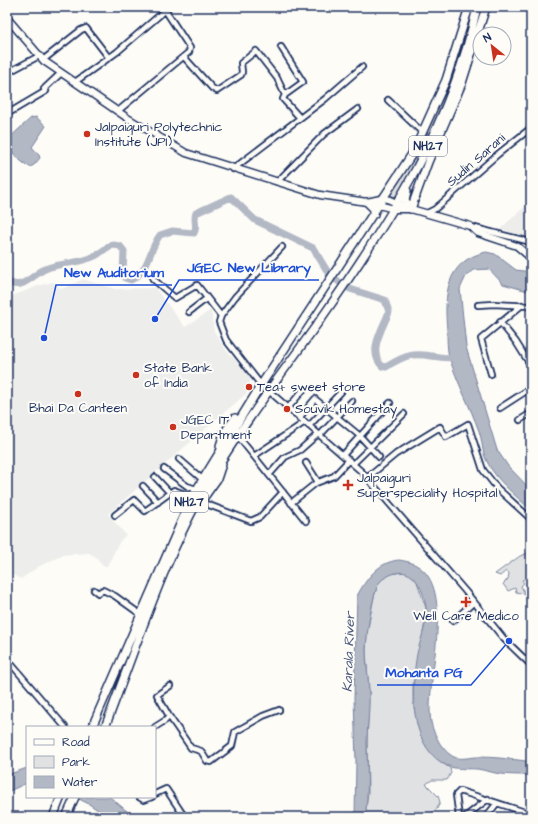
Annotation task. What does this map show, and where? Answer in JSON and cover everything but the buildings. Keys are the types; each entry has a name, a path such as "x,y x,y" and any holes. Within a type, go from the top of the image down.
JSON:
{"highway":[{"name":"NH27","path":"105,726 135,644 192,512 221,454 248,405 380,206 423,133 446,80 469,7"},
{"name":"NH27","path":"92,726 140,614 196,489 202,479 269,392 332,302 394,209 408,185 429,145 448,101 466,50 477,7"},
{"path":"411,209 426,167 460,89 486,7"},
{"path":"408,185 405,200 411,209"},
{"path":"367,202 374,209 374,214"},
{"path":"261,385 269,392"},
{"name":"NH27","path":"192,512 217,479 221,454"},
{"path":"53,815 61,798"},
{"path":"66,817 75,798"}],"main road":[{"path":"7,18 41,58 118,111 186,153 233,169 320,195 367,202 394,209 411,209 470,226 478,233 517,246 531,258"},
{"path":"367,202 385,198 398,202 411,209"}],"street":[{"path":"75,82 109,58 167,8 190,48 189,52 118,111"},
{"path":"7,72 41,58 80,30 86,28 109,58"},
{"path":"281,47 303,82 285,95"},
{"path":"184,57 212,88 217,91 241,75 242,63 256,51 277,78 285,95 284,100 300,118"},
{"path":"233,169 300,118 362,67"},
{"path":"7,114 46,91 44,89 61,73"},
{"path":"388,100 423,133"},
{"path":"277,182 324,134 358,109"},
{"name":"Sudin Sarani","path":"427,213 435,209 498,154 531,128"},
{"path":"435,209 437,216"},
{"path":"470,226 531,242"},
{"path":"261,385 226,340 219,322 221,316 235,297 282,247"},
{"path":"153,279 175,298 178,298 195,285 221,316"},
{"path":"189,312 206,298"},
{"path":"478,305 531,306"},
{"path":"491,374 480,341 500,322 522,305"},
{"path":"500,322 516,342 531,366"},
{"path":"500,408 531,388"},
{"path":"288,408 304,389"},
{"path":"269,392 349,460 367,478 474,602 504,640 531,665"},
{"path":"254,456 307,424 328,408 341,392"},
{"path":"299,418 316,399 360,436 379,457"},
{"path":"269,475 285,457 300,450 338,417 352,401"},
{"path":"343,455 390,403"},
{"path":"520,420 531,413"},
{"path":"353,464 404,414"},
{"path":"367,478 396,454 440,427 446,437 468,424 483,470 497,488 531,519"},
{"path":"237,435 306,520"},
{"path":"179,459 202,479"},
{"path":"291,503 318,482 331,478 349,460"},
{"path":"306,463 318,482"},
{"path":"164,469 187,486 196,489"},
{"path":"155,477 170,493"},
{"path":"142,486 158,502"},
{"path":"115,516 134,500 145,511 174,490 192,497"},
{"path":"201,502 251,521 260,517 283,492"},
{"path":"94,590 98,593 103,590 115,596 140,614"},
{"path":"453,621 474,602"},
{"path":"7,659 64,726"},
{"path":"170,686 158,695 169,716 191,748 201,751 207,761 211,762 232,746 236,732 263,716 279,710"},
{"path":"156,726 166,720 169,716"},
{"path":"156,794 166,789 182,813"},
{"path":"459,817 456,795 457,792 461,791 531,814"},
{"path":"465,817 488,799"},
{"path":"486,817 497,803"}],"shaded area":[{"path":"531,201 531,240 500,229"},
{"path":"83,279 115,289 155,288 185,327 211,310 214,331 225,349 251,377 248,392 108,514 126,535 120,541 107,566 103,566 96,557 89,553 63,555 38,567 21,579 7,572 7,298 53,282 62,289"}],"green space":[{"path":"472,7 476,7 461,59 426,146 396,197 390,195 427,128 449,81 466,32"},
{"path":"531,552 531,576 522,580 524,583 521,586 525,594 516,592 515,588 508,591 503,584 508,579 509,573 506,571 500,576 495,574 520,556"},
{"path":"402,572 409,573 416,579 426,608 425,622 413,683 413,703 418,726 422,738 442,763 450,768 451,773 447,780 432,780 426,784 438,796 440,802 437,809 425,817 365,817 368,792 367,742 369,693 366,651 367,633 378,584 382,579 391,574"}],"water":[{"path":"36,117 46,126 32,147 40,158 30,167 16,156 10,148 7,140 31,118"},
{"path":"486,252 495,254 516,270 531,272 531,292 503,284 489,269 473,270 466,276 460,289 466,347 497,450 508,466 531,490 531,510 505,486 489,465 484,454 481,437 472,412 448,354 446,305 450,282 462,263 472,257"},
{"path":"399,560 416,565 428,577 435,594 437,638 430,705 431,722 439,742 447,752 457,758 490,757 531,762 531,775 501,774 477,769 455,768 447,766 431,754 423,742 418,728 414,697 415,667 425,625 426,607 422,592 415,579 404,573 396,573 388,576 379,583 376,589 370,616 366,651 369,682 367,798 365,817 355,817 356,762 354,698 357,596 364,583 374,572 385,564"},
{"path":"26,768 26,783 7,792 7,775"},
{"path":"77,798 111,798 134,817 108,817"}],"waterway":[{"path":"7,281 12,284 22,284 45,269 57,265 89,259 113,245 120,246 124,251 123,272 125,278 131,280 142,271 160,235 172,231 194,233 196,228 196,213 231,197 255,220 313,248 329,274 335,279 350,289 385,300 389,312 380,332 376,347 378,360 382,366 386,367 397,360 414,355 457,358"}],"place":[{"name":"Jalpaiguri Polytechnic Institute (JPI)","path":"87,134"},
{"name":"JGEC New Library","path":"155,319"},
{"name":"New Auditorium","path":"44,338"},
{"name":"State Bank of India","path":"136,375"},
{"name":"Tea+ sweet store","path":"249,387"},
{"name":"Bhai Da Canteen","path":"78,394"},
{"name":"Souvik Homestay","path":"287,409"},
{"name":"JGEC IT Department","path":"173,427"},
{"name":"Jalpaiguri Superspeciality Hospital","path":"348,485"},
{"name":"Well Care Medico","path":"466,602"},
{"name":"Mohanta PG","path":"509,641"}],"water label":[{"name":"Karala River","path":"349,652"}]}
